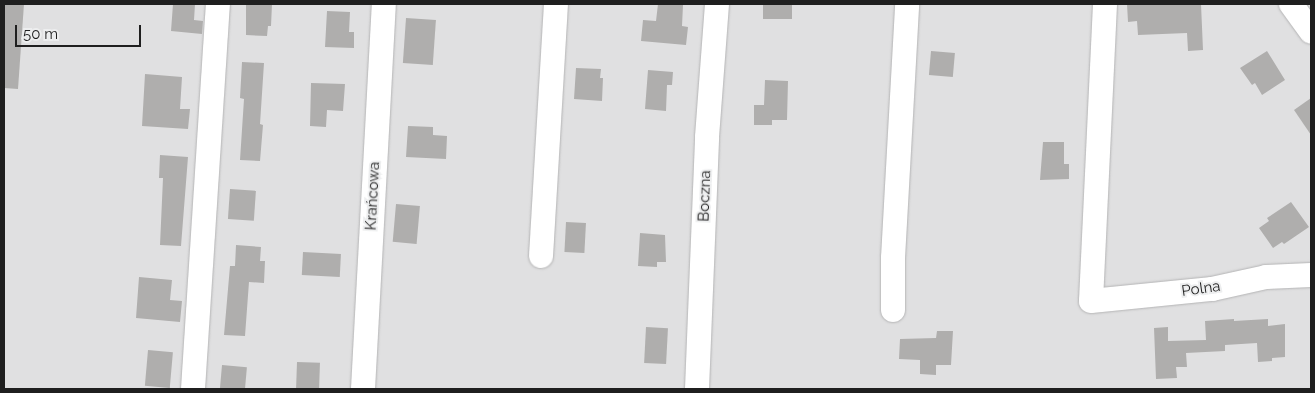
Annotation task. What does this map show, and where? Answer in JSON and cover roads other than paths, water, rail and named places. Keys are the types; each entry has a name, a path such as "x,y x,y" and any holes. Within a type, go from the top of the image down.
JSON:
{"street":[{"path":"193,389 218,4"},
{"name":"Krańcowa","path":"363,389 384,4"},
{"path":"541,256 556,4"},
{"name":"Boczna","path":"697,389 707,137 718,4"},
{"path":"893,310 893,258 907,4"},
{"name":"Polna","path":"1105,4 1091,301 1212,289 1266,277 1311,275"},
{"path":"1291,4 1311,32"}]}
